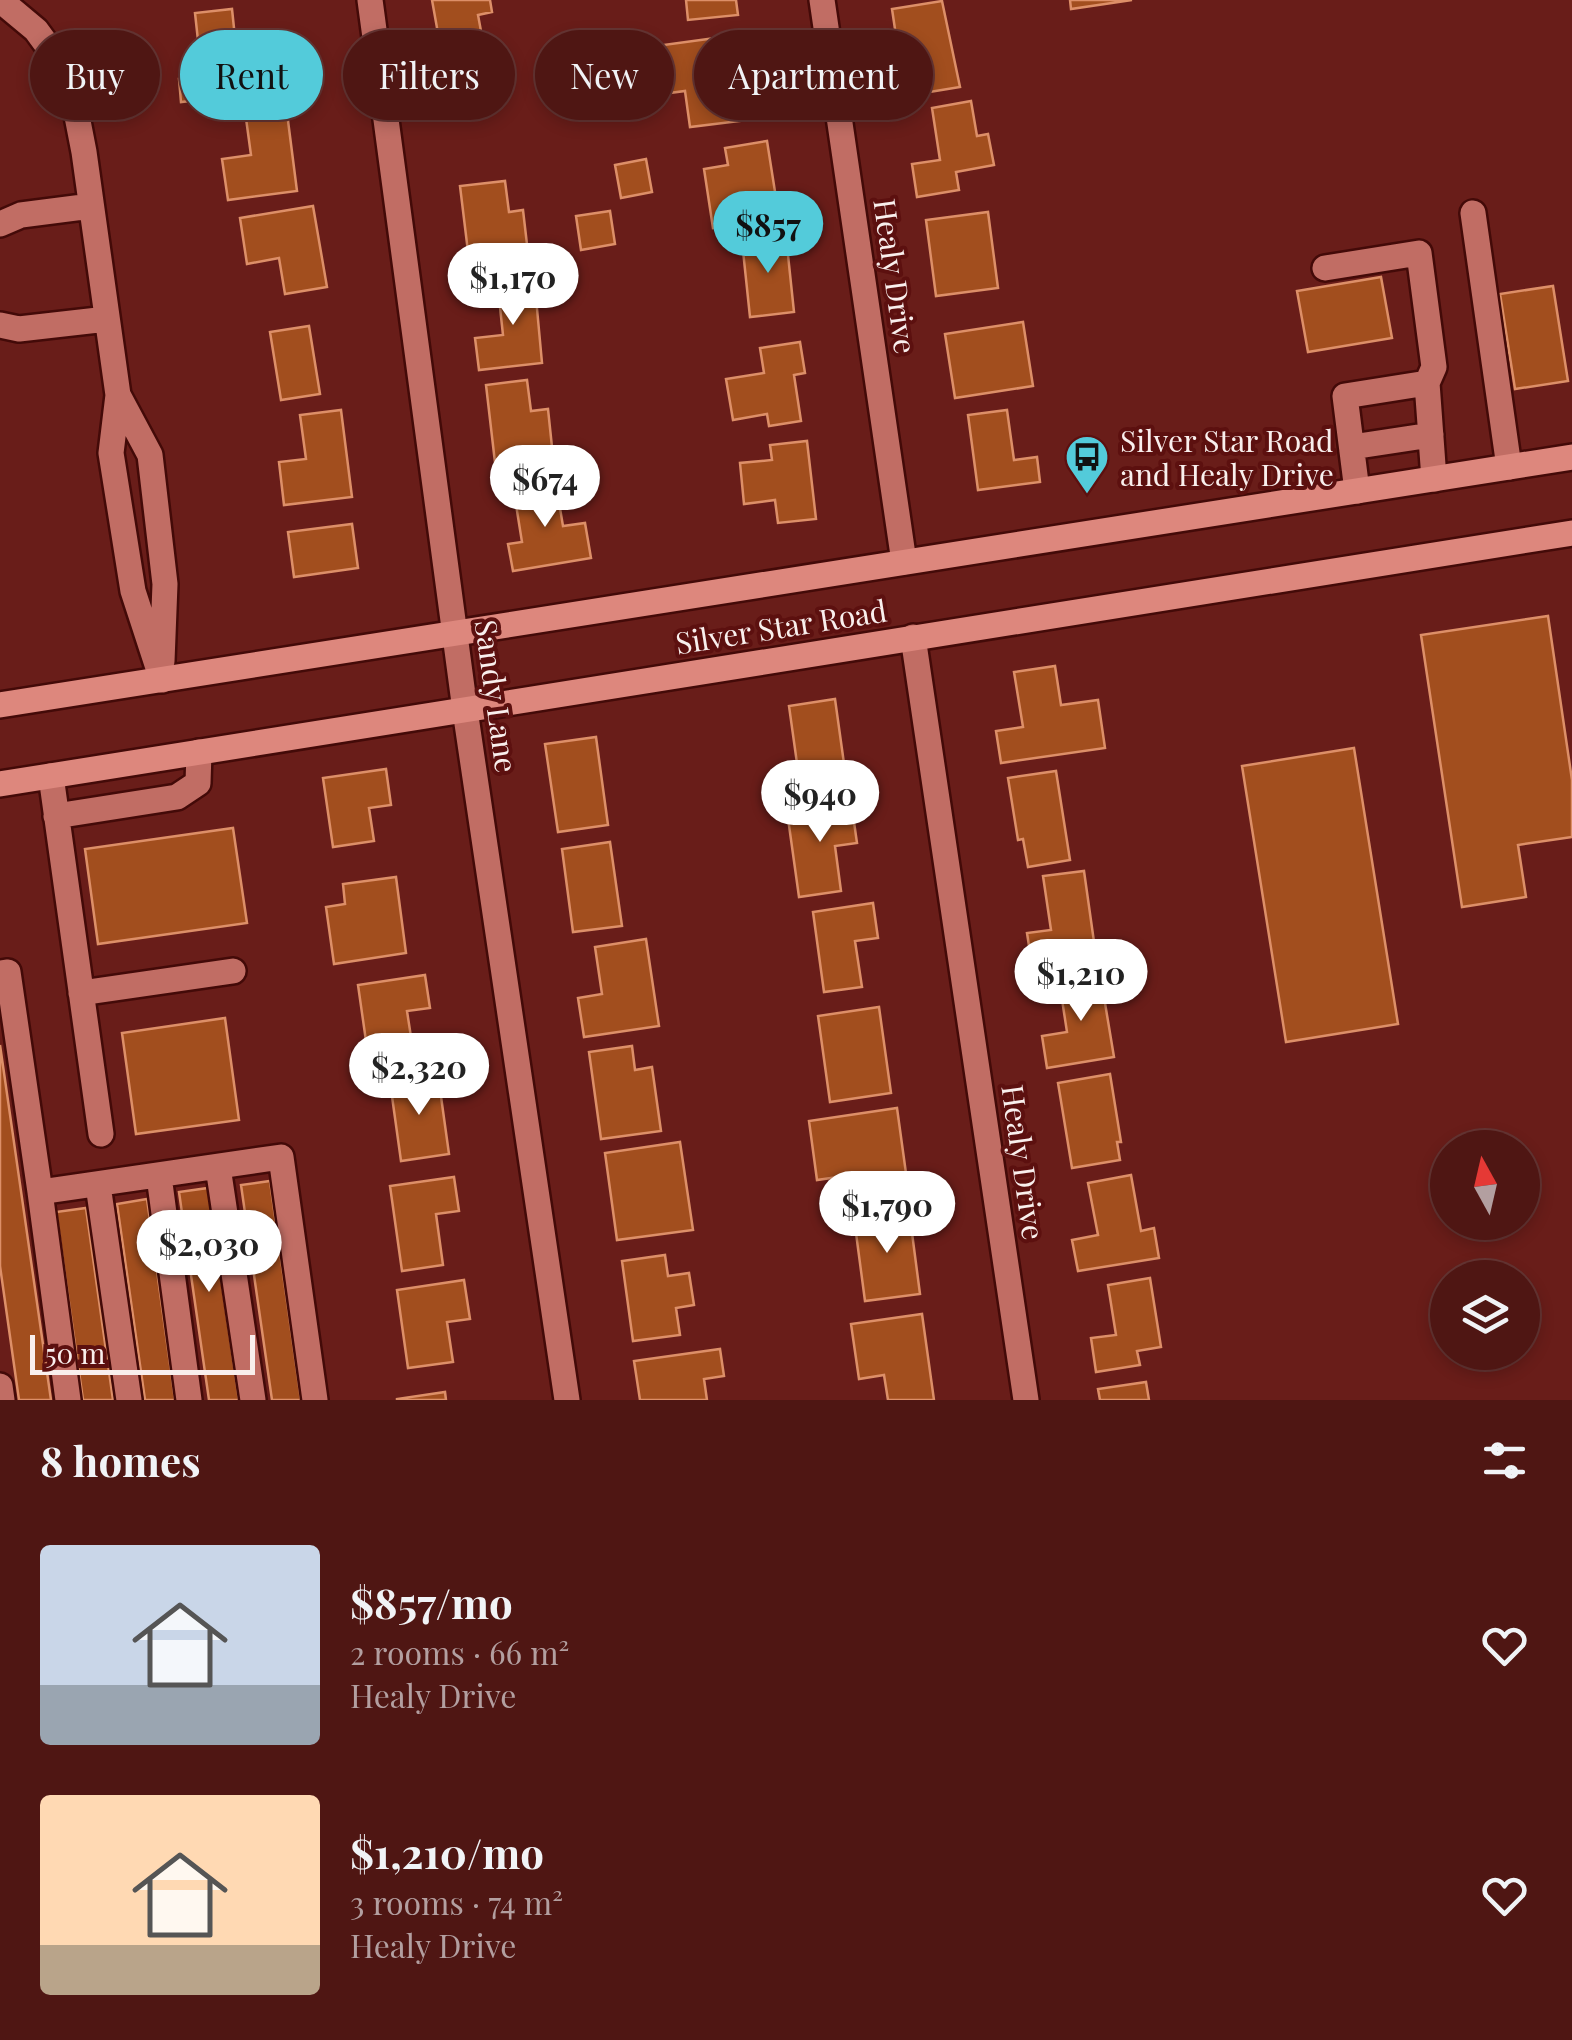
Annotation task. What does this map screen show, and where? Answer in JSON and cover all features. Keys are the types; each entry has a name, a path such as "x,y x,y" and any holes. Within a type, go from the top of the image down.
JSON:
{"main road":[{"name":"Silver Star Road","path":"0,705 1572,457"},
{"name":"Silver Star Road","path":"0,784 1572,533"}],"street":[{"path":"0,0 36,30 69,75 118,395 111,453 133,591 162,680"},
{"name":"Sandy Lane","path":"370,0 465,710 566,1400"},
{"name":"Healy Drive","path":"822,0 904,562"},
{"path":"0,224 21,215 91,206"},
{"path":"1473,213 1509,467"},
{"path":"1324,268 1419,253 1434,366 1427,383 1434,479"},
{"path":"0,324 19,329 107,319"},
{"path":"1357,491 1345,396 1427,383"},
{"path":"118,395 150,455 164,584 162,680"},
{"path":"1352,447 1431,435"},
{"name":"Healy Drive","path":"913,637 1026,1400"},
{"path":"56,816 177,797 198,783 199,752"},
{"path":"51,776 102,1134"},
{"path":"81,992 233,971"},
{"path":"0,973 8,972 68,1400"},
{"path":"40,1192 281,1157 316,1400"},
{"path":"218,1167 254,1400"},
{"path":"158,1176 188,1400"},
{"path":"98,1184 129,1400"},
{"path":"0,1386 2,1400"}],"building":[{"path":"432,0 490,0 492,12 478,15 481,30 437,30"},
{"path":"686,0 736,0 738,15 688,20"},
{"path":"1070,0 1132,0 1071,9"},
{"path":"942,1 960,87 933,91 933,30 895,30 892,9"},
{"path":"232,9 234,30 197,30 195,13"},
{"path":"694,41 694,120 748,120 690,127 685,91 674,92 674,44"},
{"path":"971,101 977,136 988,134 994,165 956,172 959,190 917,197 912,164 940,160 933,108"},
{"path":"246,120 288,120 297,191 228,200 222,159 251,155"},
{"path":"767,141 779,217 713,228 704,169 728,165 725,148"},
{"path":"646,159 652,192 621,198 615,165"},
{"path":"505,181 509,212 523,210 528,253 469,260 460,186"},
{"path":"313,206 327,287 285,294 279,258 247,264 240,218"},
{"path":"610,211 615,244 581,250 576,216"},
{"path":"988,212 998,288 936,296 926,220"},
{"path":"786,236 794,312 750,317 742,241"},
{"path":"534,276 542,363 479,370 475,338 503,335 497,279"},
{"path":"1381,277 1392,338 1308,352 1297,291"},
{"path":"1553,286 1568,381 1515,389 1500,294"},
{"path":"1023,322 1033,386 955,398 945,334"},
{"path":"309,326 320,394 281,400 270,332"},
{"path":"800,342 805,373 794,375 801,421 769,426 767,414 733,420 726,379 764,373 760,348"},
{"path":"527,380 531,411 548,409 552,447 536,449 538,466 496,471 486,385"},
{"path":"341,410 352,497 284,505 279,462 306,459 300,415"},
{"path":"1007,410 1014,460 1037,457 1040,482 978,490 968,415"},
{"path":"807,441 816,519 778,523 775,500 744,504 740,463 772,460 770,445"},
{"path":"555,479 563,526 585,523 591,558 513,571 508,544 522,542 513,486"},
{"path":"352,524 358,568 294,577 288,532"},
{"path":"1548,616 1572,780 1572,837 1518,845 1526,897 1462,907 1421,635"},
{"path":"1055,666 1061,705 1098,700 1105,748 1001,763 996,731 1023,727 1014,672"},
{"path":"835,699 847,785 801,792 789,706"},
{"path":"596,737 608,825 558,832 545,744"},
{"path":"1354,748 1398,1024 1286,1042 1242,766"},
{"path":"386,769 391,805 369,808 374,841 333,847 323,778"},
{"path":"1056,771 1070,860 1028,867 1023,839 1018,840 1008,778"},
{"path":"851,801 857,843 835,846 841,891 799,897 787,811"},
{"path":"233,828 247,923 98,944 85,849"},
{"path":"610,842 622,926 573,932 562,849"},
{"path":"1084,871 1096,956 1032,965 1027,933 1051,930 1043,876"},
{"path":"396,877 406,953 334,964 326,907 345,904 343,884"},
{"path":"873,903 878,938 855,941 862,987 824,992 813,912"},
{"path":"646,939 659,1026 584,1037 578,998 602,994 595,947"},
{"path":"1100,973 1114,1057 1047,1068 1042,1036 1067,1032 1059,980"},
{"path":"425,975 430,1008 407,1011 415,1063 370,1069 358,985"},
{"path":"879,1007 891,1093 830,1102 818,1016"},
{"path":"225,1018 239,1120 136,1134 122,1033"},
{"path":"0,1045 51,1400 19,1400 0,1266"},
{"path":"632,1046 635,1070 652,1067 661,1131 601,1139 589,1052"},
{"path":"1110,1074 1121,1142 1117,1142 1120,1160 1072,1168 1058,1083"},
{"path":"438,1075 449,1154 401,1161 390,1082"},
{"path":"897,1108 909,1195 863,1202 859,1174 817,1180 809,1121"},
{"path":"680,1142 693,1230 617,1240 605,1153"},
{"path":"1131,1175 1141,1231 1154,1228 1159,1258 1078,1271 1072,1240 1098,1235 1088,1183"},
{"path":"454,1177 459,1211 436,1214 443,1265 402,1271 390,1186"},
{"path":"270,1181 301,1400 272,1400 241,1185"},
{"path":"208,1188 239,1400 209,1400 179,1192"},
{"path":"147,1199 175,1400 145,1400 117,1204"},
{"path":"86,1208 113,1400 83,1400 56,1212"},
{"path":"909,1210 920,1294 865,1301 854,1218"},
{"path":"665,1255 668,1276 689,1273 694,1305 676,1308 680,1335 633,1341 622,1261"},
{"path":"1150,1278 1161,1347 1137,1351 1140,1365 1096,1372 1091,1338 1116,1335 1108,1285"},
{"path":"464,1280 470,1319 447,1322 453,1362 408,1368 397,1290"},
{"path":"922,1314 934,1400 888,1400 884,1375 859,1379 851,1324"},
{"path":"720,1349 724,1376 704,1379 707,1400 640,1400 634,1361"},
{"path":"1146,1382 1149,1400 1100,1400 1098,1389"},
{"path":"445,1392 446,1400 397,1400 397,1399"}],"place":[{"name":"Silver Star Road and Healy Drive","path":"1087,495"}]}
